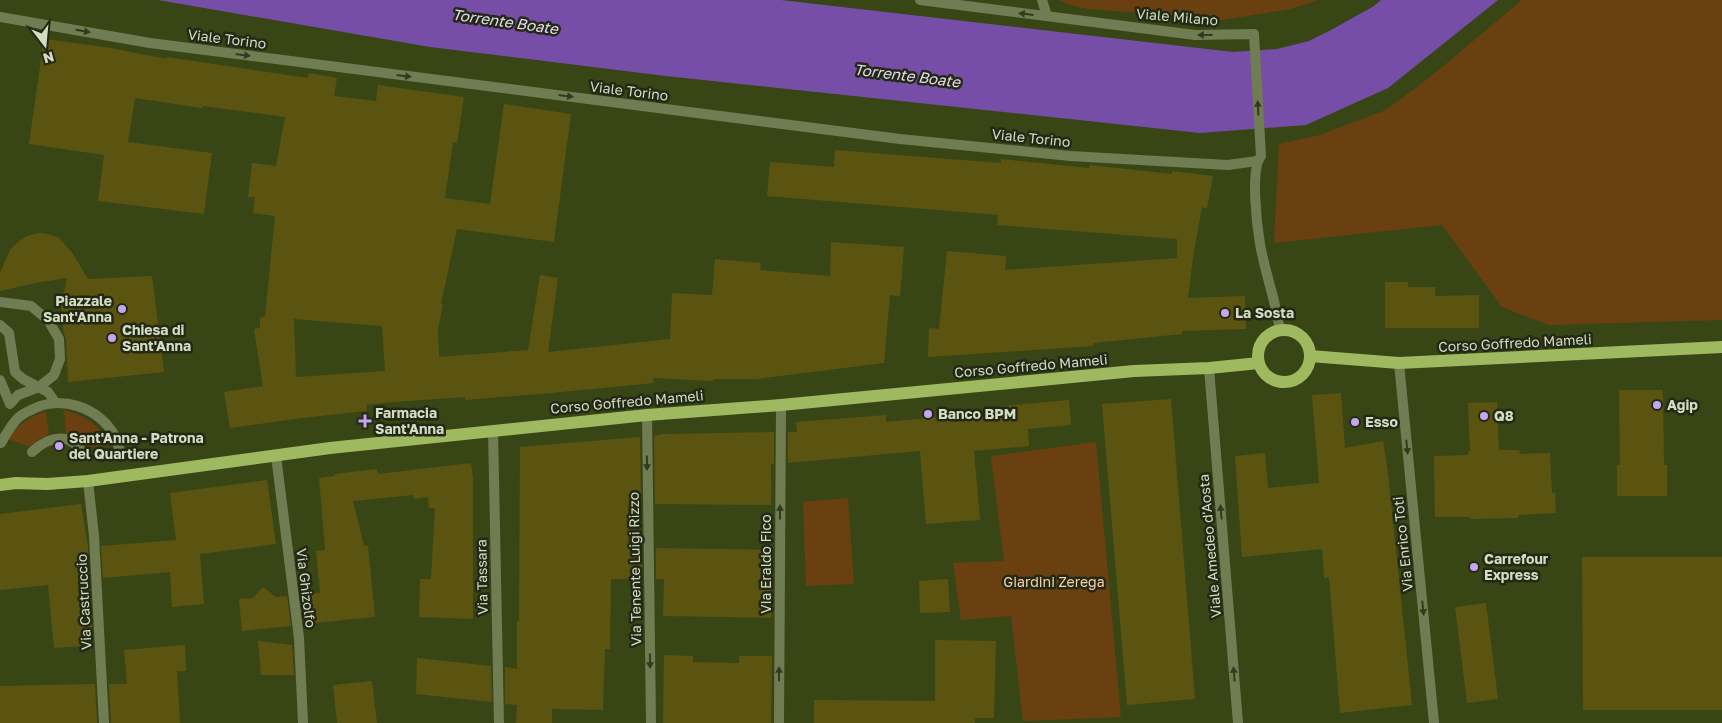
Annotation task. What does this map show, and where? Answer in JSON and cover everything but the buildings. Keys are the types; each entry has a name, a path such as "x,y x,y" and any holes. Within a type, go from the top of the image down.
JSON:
{"main road":[{"path":"1280,331 1295,333 1301,337 1309,349 1310,356 1305,372 1299,378 1283,382 1275,380 1262,370 1258,354 1260,346 1265,339 1280,331"},
{"name":"Corso Goffredo Mameli","path":"1310,356 1399,363 1722,348"},
{"name":"Corso Goffredo Mameli","path":"0,485 16,483 47,484 88,480 330,448 647,414 781,405 1134,371 1209,368 1259,363"},
{"path":"0,478 16,483"}],"street":[{"name":"Viale Milano","path":"920,0 1195,35 1254,34 1259,159"},
{"path":"1042,0 1047,16"},
{"name":"Viale Torino","path":"0,17 150,43 900,139 1070,156 1228,165 1259,159"},
{"path":"1259,159 1254,190 1260,244 1280,331"},
{"path":"0,302 31,306 48,320 59,339 60,359 54,375 39,387 18,395 10,404 0,380"},
{"path":"0,325 9,333 15,372 23,379 48,392 55,402"},
{"name":"Via Enrico Toti","path":"1399,363 1434,723"},
{"name":"Viale Amedeo d'Aosta","path":"1209,368 1238,723"},
{"path":"1,443 8,429 20,416 37,406 55,402 75,404 91,412 103,422 115,437 120,451"},
{"name":"Via Eraldo Fico","path":"779,723 781,405"},
{"name":"Via Tenente Luigi Rizzo","path":"647,414 651,723"},
{"name":"Via Tassara","path":"493,430 499,723"},
{"path":"32,452 39,445 58,438 70,440 80,448 84,455"},
{"name":"Via Ghizolfo","path":"276,456 299,638 303,723"},
{"name":"Via Castruccio","path":"88,480 94,536 104,723"}],"green space":[{"path":"1059,0 1318,0 1291,9 1222,20 1088,9"},
{"path":"1522,0 1722,0 1722,320 1549,325 1502,307 1442,225 1274,243 1279,144 1320,135 1386,110 1429,78"},
{"path":"64,410 79,415 91,422 101,432 109,446 85,447 78,440 66,435"},
{"path":"46,411 49,434 37,440 32,447 7,439 15,429"},
{"name":"Giardini Zerega","path":"1096,442 1121,717 1023,721 1011,616 961,620 953,563 1004,561 991,456"},
{"path":"848,498 854,584 806,586 803,502"}],"water":[{"name":"Torrente Boate","path":"158,0 781,0 1233,52 1277,49 1309,41 1374,6 1381,0 1498,0 1388,88 1306,125 1200,133 666,76 430,47"}],"place":[{"name":"Piazzale Sant'Anna","path":"122,309"},
{"name":"La Sosta","path":"1225,313"},
{"name":"Chiesa di Sant'Anna","path":"112,338"},
{"name":"Agip","path":"1657,405"},
{"name":"Banco BPM","path":"928,414"},
{"name":"Q8","path":"1484,416"},
{"name":"Farmacia Sant'Anna","path":"365,421"},
{"name":"Esso","path":"1355,422"},
{"name":"Sant'Anna - Patrona del Quartiere","path":"59,446"},
{"name":"Carrefour Express","path":"1474,567"}]}
